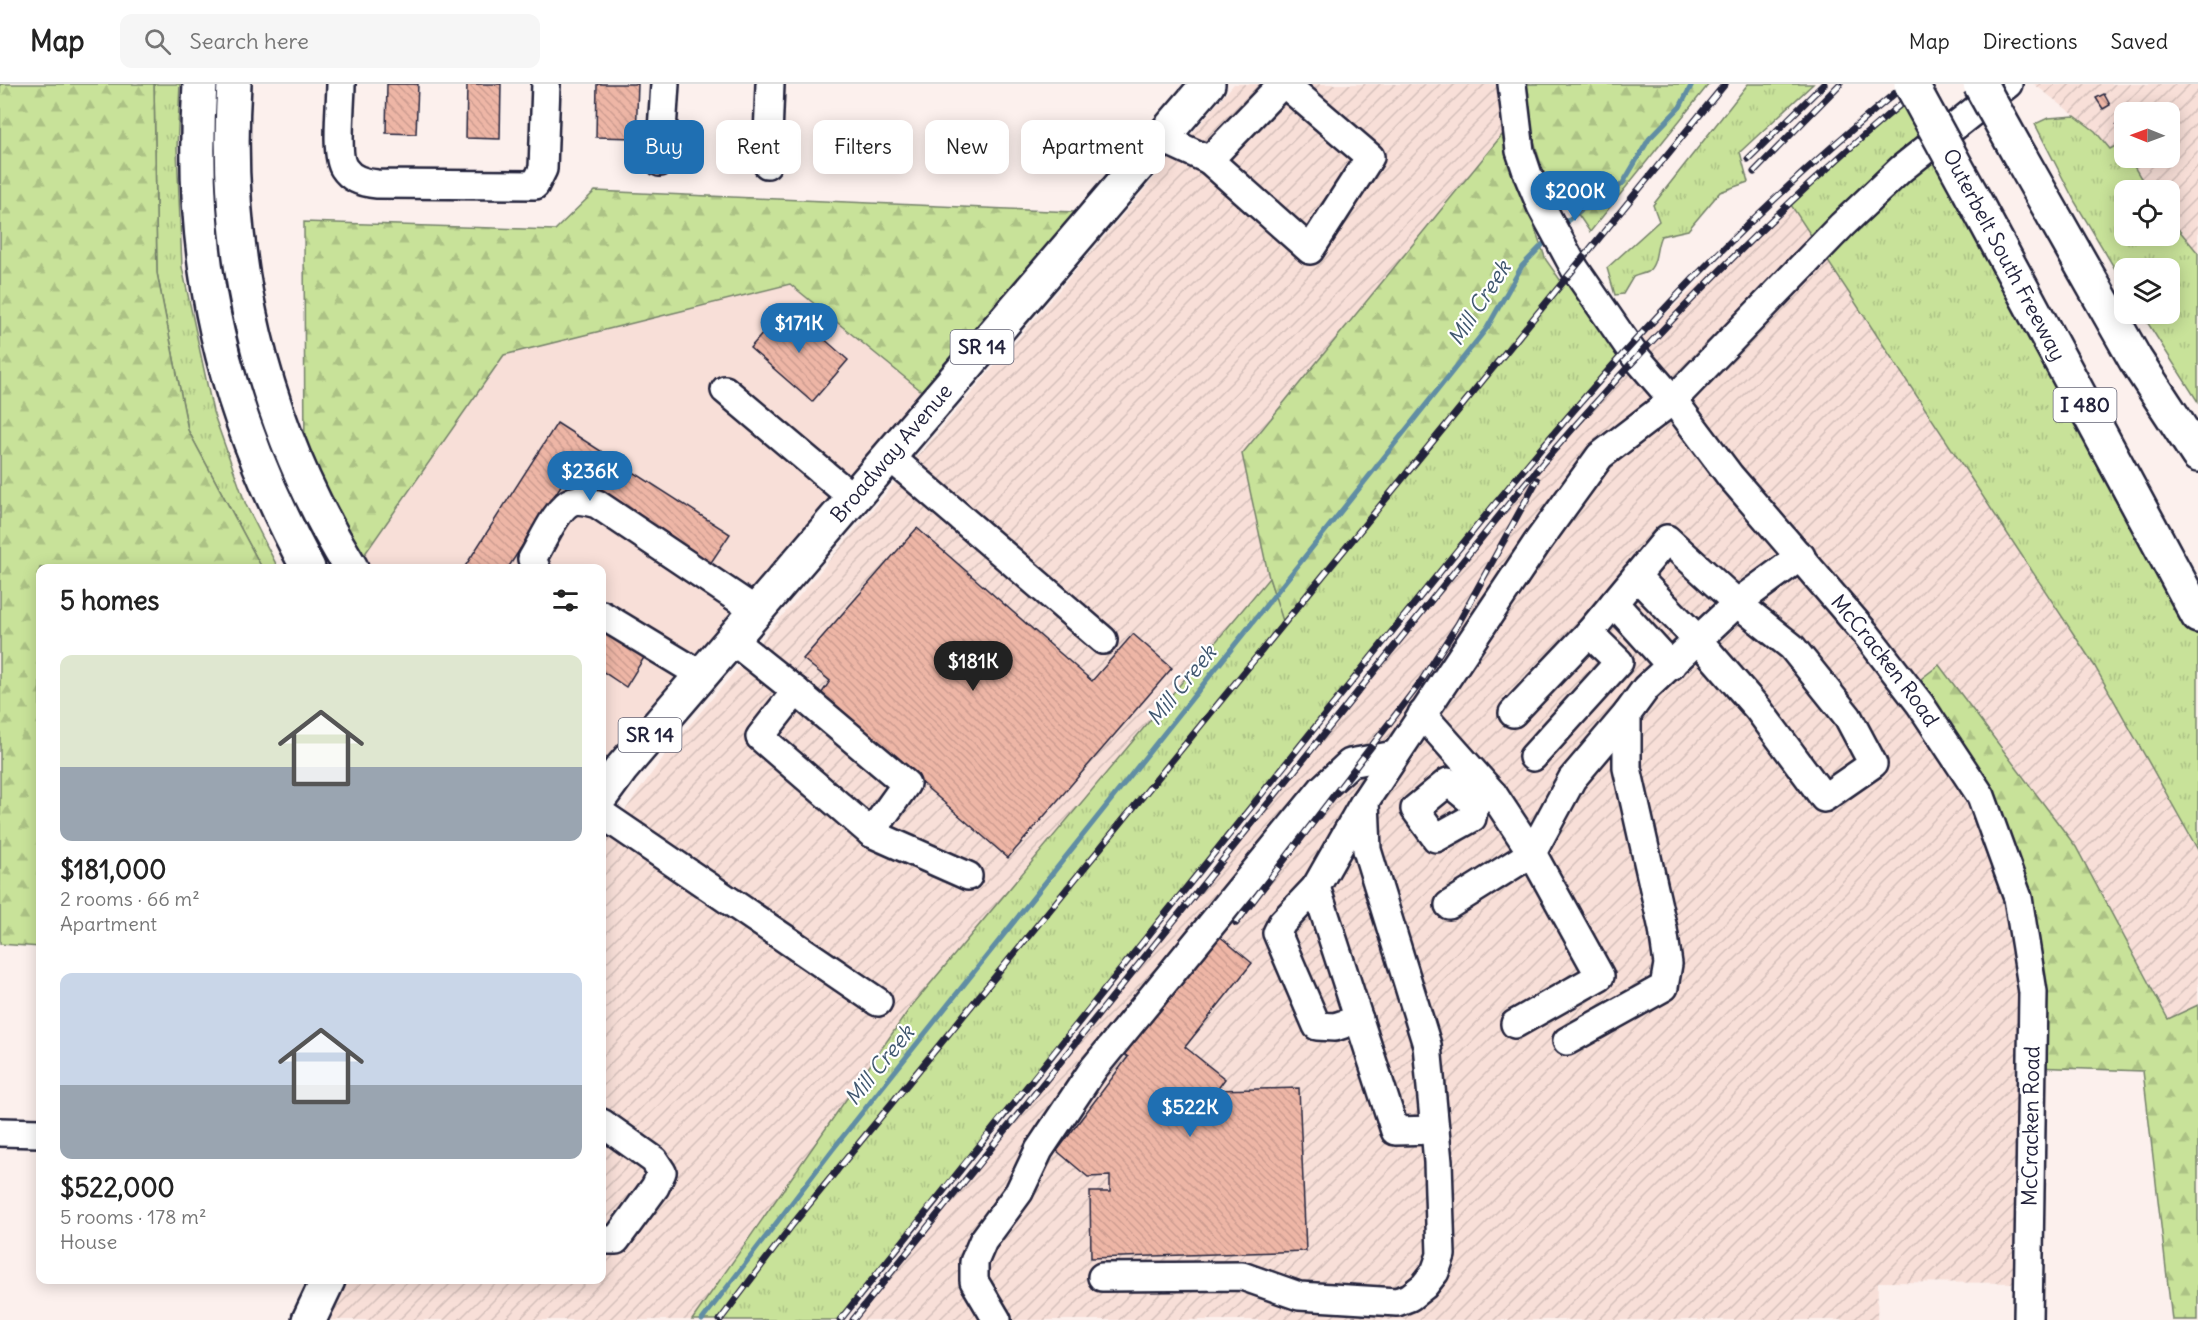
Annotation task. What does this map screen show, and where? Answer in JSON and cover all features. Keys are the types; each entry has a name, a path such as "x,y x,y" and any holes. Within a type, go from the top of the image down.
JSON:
{"main road":[{"path":"200,84 198,122 202,250 222,359 258,465 279,513 306,564"},
{"path":"234,84 232,190 239,260 249,318 265,381 283,430 329,533 348,564"},
{"name":"Broadway Avenue","path":"1165,133 1208,84"},
{"name":"Outerbelt South Freeway","path":"1911,84 2196,610"},
{"name":"I 480","path":"1980,84 2135,359 2198,455"},
{"name":"Broadway Avenue","path":"606,790 701,675 1130,174"},
{"path":"309,1320 326,1284"}],"street":[{"path":"341,84 340,150 343,167 353,177 376,184 525,185 535,185 543,169 546,84"},
{"path":"663,120 665,84"},
{"path":"769,120 770,84"},
{"path":"1165,140 1209,160 1310,250 1370,157 1283,84 1209,160"},
{"name":"McCracken Road","path":"1512,84 1520,151 1541,206 1570,258 1635,357 1673,400 1730,476 1801,556 1920,704 1981,796 2018,898 2033,992 2028,1320"},
{"path":"1359,1019 1335,1027 1317,1026 1277,933 1282,923 1316,887 1365,801 1537,543 1600,456 1673,400 1842,225 1901,169 2008,84"},
{"path":"725,390 853,498"},
{"path":"889,456 1103,640"},
{"path":"534,564 532,559 562,508 573,501 581,500 597,504 756,611"},
{"path":"1512,713 1589,633 1636,576 1667,539 1737,603 1792,647 1848,717 1873,764 1824,798 1758,709 1698,640 1636,576"},
{"path":"1449,904 1532,853 1572,779 1646,688 1737,603 1801,556"},
{"path":"1614,603 1671,666"},
{"path":"606,617 701,675"},
{"path":"1589,633 1646,688"},
{"path":"732,640 906,784 870,833"},
{"path":"1533,757 1619,662"},
{"path":"796,691 760,737 870,833 968,876"},
{"path":"1422,714 1484,798 1532,853 1600,976 1515,1024"},
{"path":"1567,1041 1664,987 1668,964 1663,929 1627,768 1627,714"},
{"path":"997,1320 974,1281 974,1262 983,1241 1019,1192 1040,1150 1094,1068 1322,789 1350,763 1395,755"},
{"path":"1102,1276 1242,1276 1299,1296 1397,1302 1410,1297 1424,1286 1435,1272 1441,1255 1435,1130 1426,1046 1367,850 1365,801"},
{"path":"606,817 878,1002"},
{"path":"1316,887 1395,1131 1435,1130"},
{"path":"606,1126 654,1160 662,1172 655,1187 616,1240 606,1240"},
{"path":"0,1132 36,1133"}],"shaded area":[{"path":"1234,84 1502,84 1502,135 1242,454 1269,578 910,1008 692,1320 309,1320 326,1284 606,1284 606,836 670,748 1158,174 1165,174 1165,165"},
{"path":"2034,84 2198,84 2198,253 2180,231 2180,180 2142,180 2135,168 2180,168 2180,102 2114,102 2114,147 2111,149 2095,131"},
{"path":"1789,202 2094,665 2198,851 2198,1005 2169,1019 2076,847 1920,704 2018,898 2028,1283 1878,1282 1877,1320 854,1320 1524,485 1635,356 1629,347"},
{"path":"790,284 935,402 606,790 606,564 358,564 504,355"}],"green space":[{"path":"0,84 154,84 157,273 188,430 260,564 36,564 36,947 0,944"},
{"path":"154,84 180,84 177,149 182,267 213,412 246,505 276,564 260,564 188,430 157,273"},
{"path":"1526,84 1709,84 1590,232 1563,192 1553,194 1547,181 1534,140"},
{"path":"1748,84 1813,84 1740,152 1748,182 1720,192 1688,230 1661,236 1651,269 1633,277 1623,294 1615,295 1607,268 1659,221 1653,205"},
{"path":"1917,91 2198,616 2198,850 2094,665 1789,202"},
{"path":"2075,116 2095,131 2110,149 2114,147 2114,168 2135,168 2142,180 2114,180 2114,246 2180,246 2180,231 2198,253 2198,402 2148,324 2180,324 2180,258 2114,258 2114,267 2075,202 2035,124 2048,118"},
{"path":"1502,135 1546,260 1563,284 1284,624 1269,578 1242,454"},
{"path":"595,191 1097,213 935,402 790,284 504,355 358,564 353,564 305,483 304,222 555,230"},
{"path":"1575,269 1629,347 1521,474 1362,670 840,1320 692,1320 910,1008 1269,578 1285,623"},
{"path":"1939,665 2076,847 2168,1019 2198,1005 2198,1320 2172,1320 2143,1071 2032,1067 2033,992 1981,796 1908,689"}],"building":[{"path":"387,84 418,84 416,134 386,133"},
{"path":"467,84 501,84 500,139 466,138"},
{"path":"597,84 638,84 637,120 624,120 624,138 596,137"},
{"path":"2104,94 2110,105 2103,109 2096,98"},
{"path":"787,306 848,360 812,402 750,348"},
{"path":"557,423 730,534 710,564 569,473 511,564 467,564"},
{"path":"917,528 1092,681 1133,634 1172,668 1008,858 895,760 817,700 830,681 803,659"},
{"path":"606,631 645,656 626,687 606,674"},
{"path":"1212,930 1252,963 1185,1047 1225,1079 1217,1090 1299,1088 1306,1251 1091,1258 1090,1192 1110,1192 1110,1176 1088,1177 1057,1151 1128,1057 1117,1049"}],"waterway":[{"name":"Mill Creek","path":"1561,226 1582,209 1598,206 1623,183 1649,139 1680,107 1692,84"},
{"name":"Mill Creek","path":"702,1320 833,1149 1487,328 1522,266 1550,237"}],"railway":[{"path":"720,1320 793,1224 1725,84"},
{"path":"1748,159 1824,84"},
{"path":"1754,172 1840,84"},
{"path":"840,1320 1538,452 1626,351 1727,245 1815,162 1906,84"},
{"path":"853,1320 1524,485 1618,378 1715,276 1817,178 1925,84"},
{"path":"1236,923 1420,683 1458,624 1537,480"}]}
